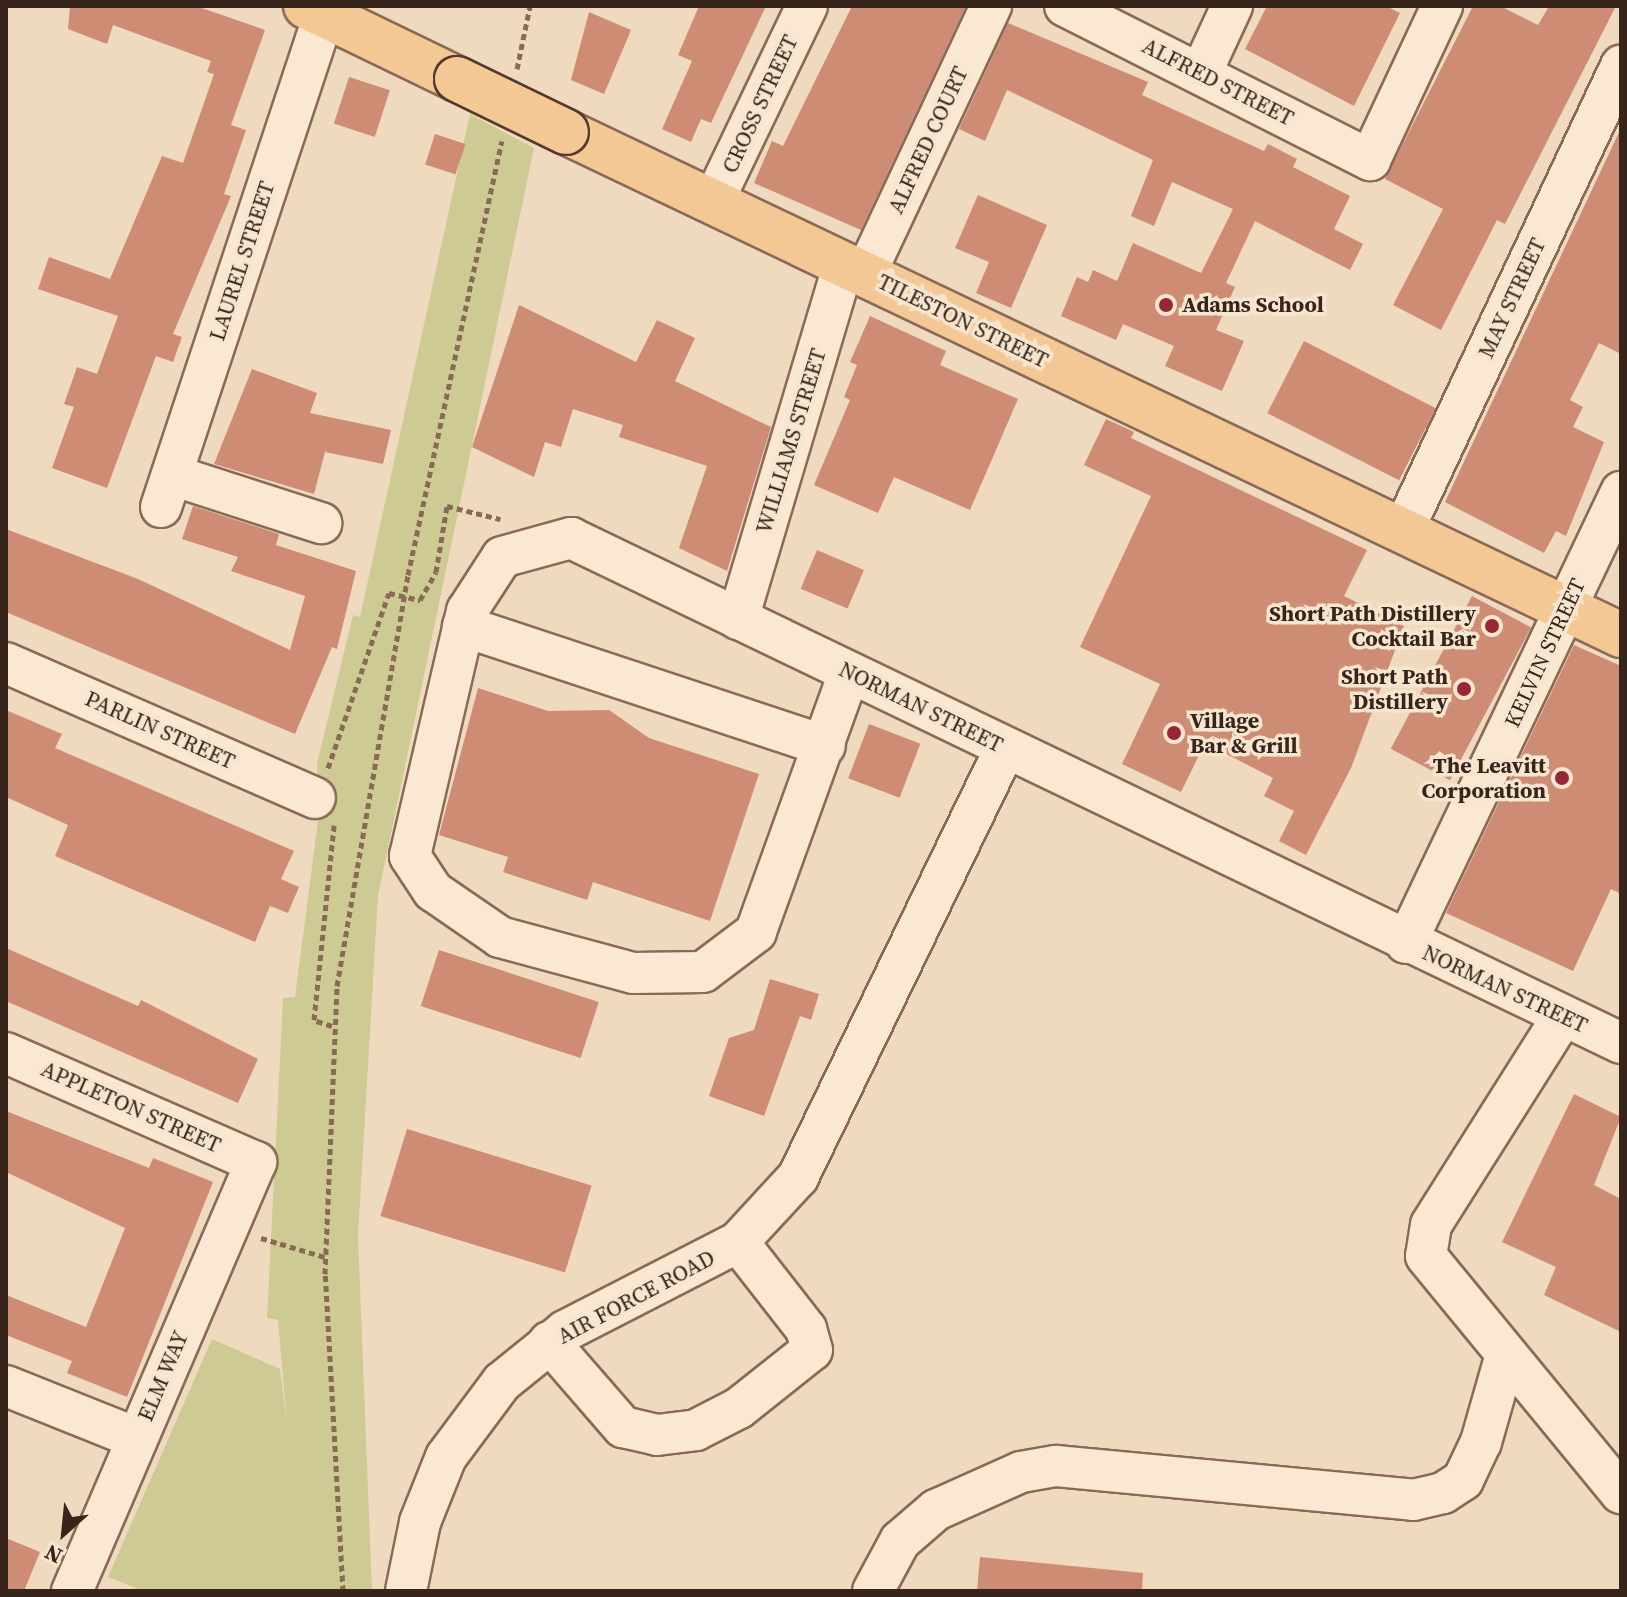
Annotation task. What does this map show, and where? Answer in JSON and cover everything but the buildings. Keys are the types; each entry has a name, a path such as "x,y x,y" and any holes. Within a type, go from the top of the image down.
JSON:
{"main road":[{"name":"TILESTON STREET","path":"315,10 1621,635"}],"street":[{"name":"CROSS STREET","path":"713,202 807,6"},
{"name":"ALFRED COURT","path":"854,270 991,6"},
{"name":"ALFRED STREET","path":"1065,6 1202,71 1370,160 1442,6"},
{"path":"1202,71 1232,6"},
{"name":"LAUREL STREET","path":"315,10 167,491 321,523"},
{"name":"MAY STREET","path":"1403,531 1621,66"},
{"name":"WILLIAMS STREET","path":"738,619 854,270"},
{"name":"KELVIN STREET","path":"1406,943 1621,492"},
{"name":"NORMAN STREET","path":"825,746 756,932 703,972 633,973 500,937 433,891 410,856 463,626 502,557 571,538 1406,943 1621,1043"},
{"path":"463,626 825,746 849,673"},
{"name":"PARLIN STREET","path":"6,663 315,798"},
{"name":"AIR FORCE ROAD","path":"406,1591 420,1522 446,1457 502,1382 549,1342 738,1242 818,1146 1005,748"},
{"path":"1563,1016 1487,1147 1431,1225 1426,1256 1621,1493"},
{"name":"APPLETON STREET","path":"6,1053 256,1162"},
{"name":"ELM WAY","path":"72,1591 256,1162"},
{"path":"549,1342 623,1427 657,1435 696,1430 739,1408 812,1350 806,1329 738,1242"},
{"path":"873,1591 900,1541 936,1510 1021,1472 1056,1466 1413,1500 1443,1493 1463,1480 1481,1442 1506,1354"},
{"path":"6,1386 136,1438"}],"path":[{"path":"332,1026 314,1020 334,827 315,798 389,593 420,600 436,572 447,506 509,522"},
{"path":"236,1209 268,1224 259,1238 325,1257"}],"shaded area":[{"path":"470,114 534,148 378,896 358,1236 372,1591 143,1591 108,1577 212,1339 280,1369 287,1423 278,1320 267,1318 283,998 295,997 319,813 317,764 353,615 360,617"}],"place":[{"name":"Adams School","path":"1166,305"},
{"name":"Short Path Distillery Cocktail Bar","path":"1492,626"},
{"name":"Short Path Distillery","path":"1464,689"},
{"name":"Village Bar & Grill","path":"1174,733"},
{"name":"The Leavitt Corporation","path":"1562,778"}]}
